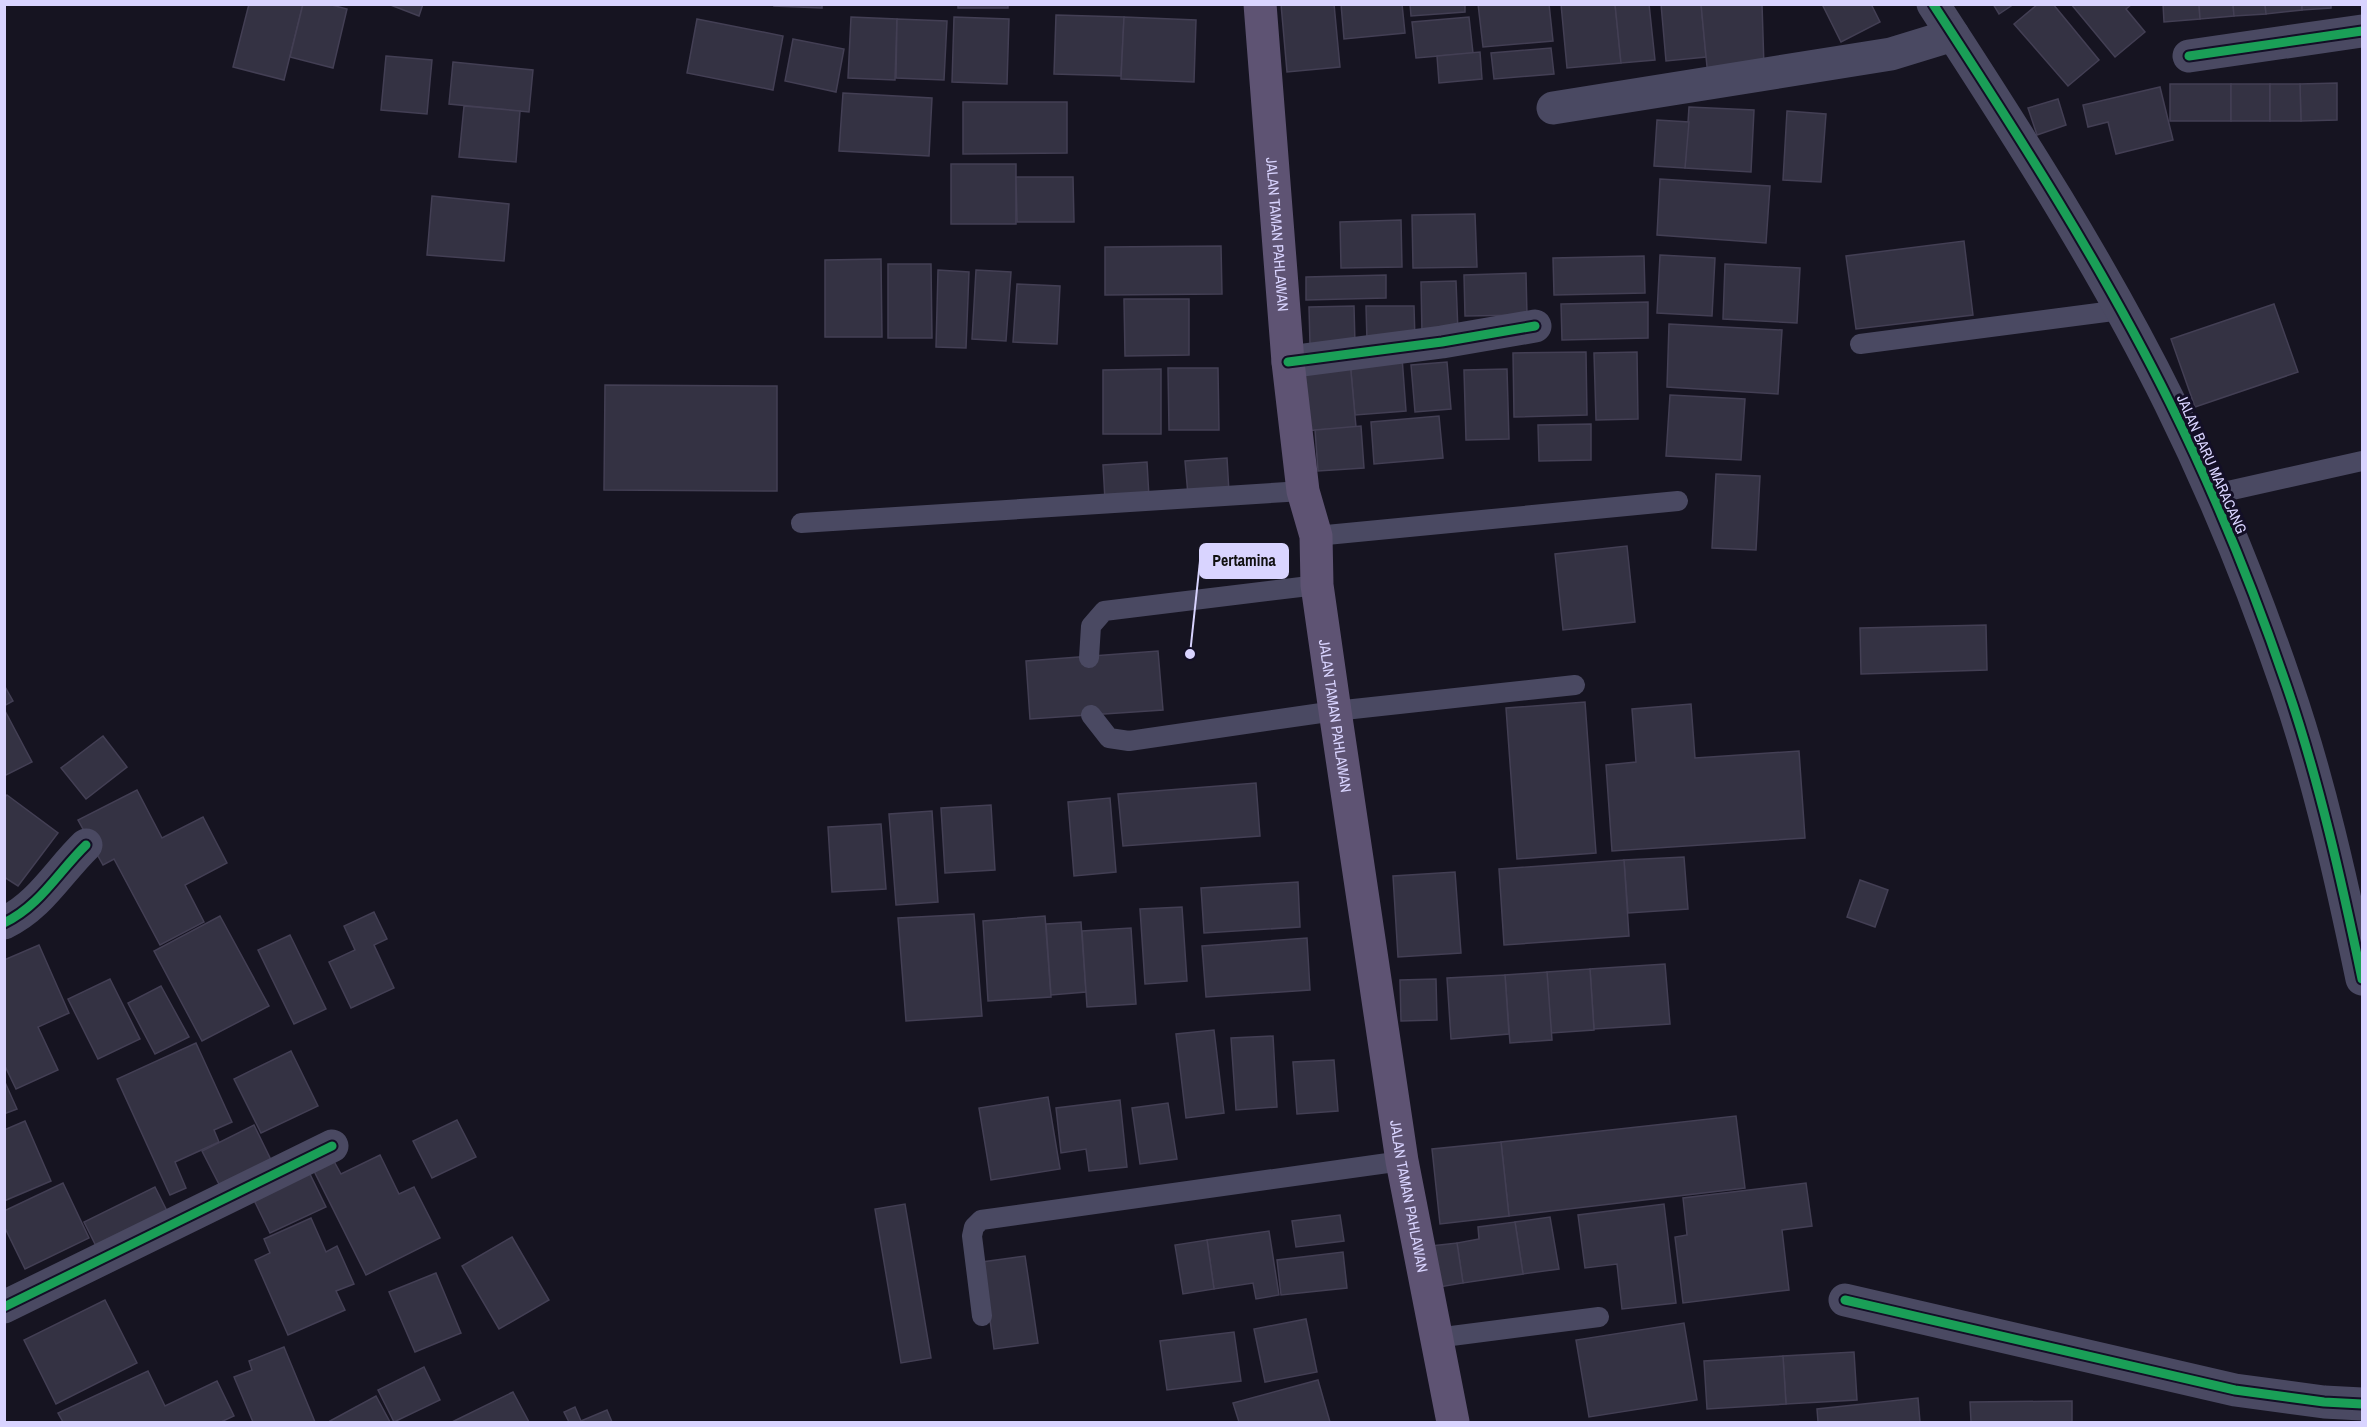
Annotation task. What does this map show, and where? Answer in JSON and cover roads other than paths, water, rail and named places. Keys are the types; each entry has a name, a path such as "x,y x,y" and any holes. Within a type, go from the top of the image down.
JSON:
{"main road":[{"name":"JALAN TAMAN PAHLAWAN","path":"1260,4 1288,362 1303,491 1316,536 1317,585 1402,1161 1453,1422"}],"street":[{"name":"JALAN BARU MARACANG","path":"1933,4 2097,268 2170,404 2210,495 2287,688 2345,900 2362,979"},
{"path":"2189,56 2362,31"},
{"path":"1553,108 1891,54 1953,35"},
{"path":"1288,362 1442,342 1535,326"},
{"path":"4,923 24,914 42,897 63,867 87,845"},
{"path":"4,1307 332,1146"},
{"path":"1845,1300 2235,1390 2324,1402 2362,1404"}],"lane":[{"path":"1860,344 2076,318 2121,310"},
{"path":"2210,495 2362,461"},
{"path":"801,523 1303,491"},
{"path":"1316,536 1678,501"},
{"path":"1089,658 1091,626 1104,611 1317,585"},
{"path":"1091,715 1109,738 1129,741 1335,711 1575,685"},
{"path":"982,1316 972,1236 974,1227 981,1220 1402,1161"},
{"path":"1436,1338 1599,1317"}],"place":[{"name":"Pertamina","path":"1190,654"}]}
